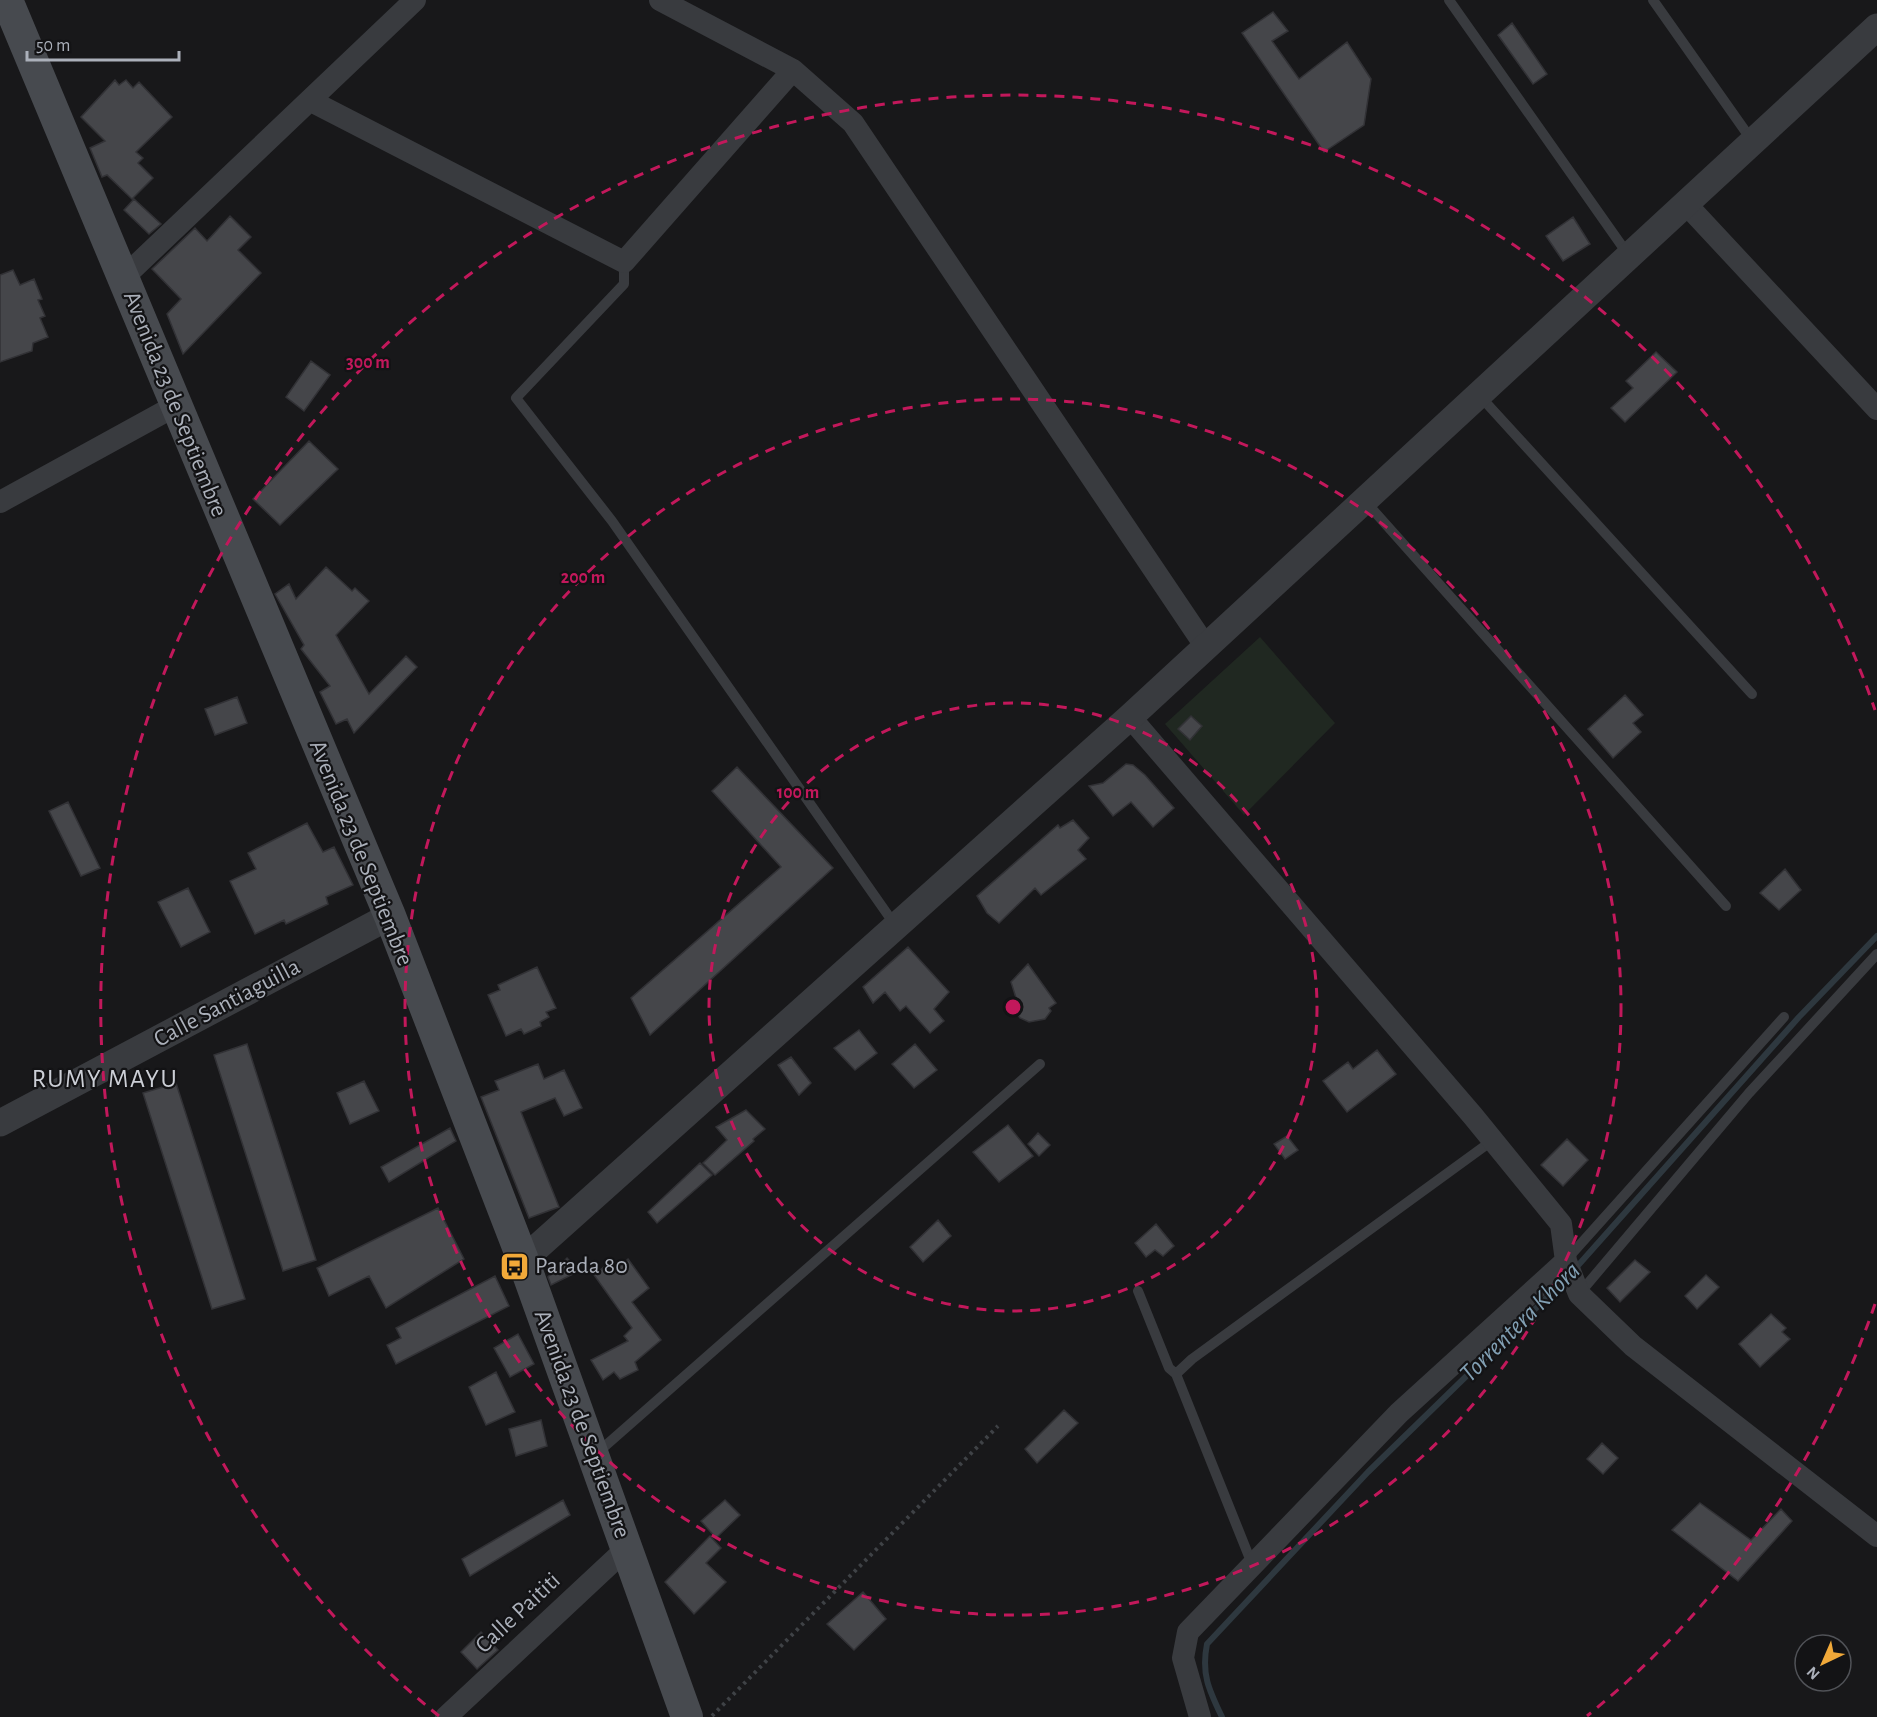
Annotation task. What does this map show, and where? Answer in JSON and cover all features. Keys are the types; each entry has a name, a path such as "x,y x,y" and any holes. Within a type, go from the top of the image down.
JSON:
{"main road":[{"name":"Avenida 23 de Septiembre","path":"7,0 390,916 523,1260 687,1717"}],"street":[{"path":"124,277 415,0"},
{"path":"660,0 793,70 853,123 1206,647"},
{"path":"523,1260 897,928 1130,717 1877,27"},
{"path":"311,101 624,262 793,70"},
{"path":"1686,204 1877,409"},
{"path":"0,502 175,406"},
{"path":"1130,717 1493,1140 1561,1224 1566,1261 1580,1294 1633,1346 1877,1536"},
{"name":"Calle Santiaguilla","path":"0,1124 390,916"},
{"path":"1200,1717 1183,1658 1188,1632 1399,1413 1566,1261"},
{"name":"Calle Paititi","path":"446,1717 627,1548"}],"lane":[{"path":"1449,0 1629,257"},
{"path":"1653,0 1753,142"},
{"path":"624,262 624,284 516,398 612,521 897,928"},
{"path":"1479,395 1752,694"},
{"path":"1365,501 1726,906"},
{"path":"1580,1294 1749,1093 1877,954"},
{"path":"1566,1261 1784,1017"},
{"path":"593,1456 1040,1064"},
{"path":"1176,1374 1192,1359 1493,1140"},
{"path":"1138,1291 1170,1368 1176,1374 1252,1564"}],"path":[{"path":"712,1717 998,1426"}],"shaded area":[{"path":"1260,637 1335,723 1244,815 1165,724"}],"building":[{"path":"1273,12 1288,31 1272,41 1299,79 1347,42 1371,79 1364,125 1324,152 1242,33"},
{"path":"1512,23 1547,74 1533,84 1498,35"},
{"path":"115,80 119,85 126,80 133,88 139,82 172,117 136,152 143,158 138,163 153,178 132,199 107,175 102,177 90,148 105,141 81,117"},
{"path":"134,199 161,224 149,234 124,210"},
{"path":"230,216 251,237 238,250 261,273 183,354 167,314 181,299 152,269 195,228 207,241"},
{"path":"1573,217 1590,244 1563,261 1546,236"},
{"path":"13,270 20,285 34,279 42,299 38,300 45,316 40,318 48,337 33,343 32,351 0,362 0,275"},
{"path":"1656,352 1677,372 1625,422 1611,408 1633,388 1626,381"},
{"path":"311,361 330,375 304,411 286,397"},
{"path":"309,441 338,469 280,525 253,499"},
{"path":"326,567 352,591 355,588 369,601 336,635 369,694 406,656 417,667 354,733 347,719 336,724 320,692 330,686 301,649 304,645 275,594 289,584 296,599"},
{"path":"1625,695 1643,715 1633,723 1641,732 1613,758 1588,729"},
{"path":"237,697 247,723 215,735 205,709"},
{"path":"1191,716 1202,726 1190,740 1178,729"},
{"path":"1126,764 1133,765 1145,775 1174,808 1153,827 1131,802 1113,816 1089,786 1103,783"},
{"path":"737,767 833,868 650,1035 631,998 781,867 712,791"},
{"path":"68,802 100,868 81,876 49,811"},
{"path":"1073,820 1089,838 1078,850 1086,859 1041,895 1035,888 999,923 987,913 977,896 1058,825 1060,828"},
{"path":"307,823 323,852 334,847 353,885 326,897 328,904 286,924 284,920 255,934 230,881 256,869 248,853"},
{"path":"1785,869 1801,890 1779,910 1760,893"},
{"path":"188,888 210,932 181,947 158,902"},
{"path":"908,947 949,992 934,1009 944,1021 930,1033 906,1006 900,1011 885,992 873,1003 863,987"},
{"path":"1028,964 1056,1003 1049,1008 1051,1011 1045,1019 1029,1022 1020,1018 1012,1007 1017,1001 1011,982"},
{"path":"537,967 556,1008 546,1012 549,1017 540,1022 541,1026 524,1034 521,1029 506,1036 488,995 500,990 498,985"},
{"path":"859,1030 877,1053 855,1070 834,1048"},
{"path":"247,1044 316,1260 283,1271 214,1055"},
{"path":"915,1044 937,1070 914,1088 892,1064"},
{"path":"1377,1050 1396,1074 1347,1112 1323,1081 1348,1062 1353,1069"},
{"path":"791,1057 811,1083 799,1095 778,1065"},
{"path":"538,1064 544,1079 564,1070 582,1108 564,1116 555,1098 521,1112 559,1207 529,1218 481,1097 499,1090 495,1081"},
{"path":"364,1081 379,1111 350,1124 337,1093"},
{"path":"176,1083 245,1299 212,1309 143,1093"},
{"path":"746,1110 765,1129 715,1175 703,1163 727,1140 716,1127"},
{"path":"1008,1125 1033,1156 999,1182 973,1152"},
{"path":"450,1128 456,1141 389,1182 381,1167"},
{"path":"1038,1133 1050,1145 1039,1156 1028,1144"},
{"path":"1287,1136 1298,1150 1285,1159 1274,1144"},
{"path":"1567,1139 1588,1160 1563,1186 1541,1165"},
{"path":"700,1163 712,1175 657,1223 648,1212"},
{"path":"438,1208 464,1259 386,1308 369,1276 329,1296 317,1268"},
{"path":"938,1220 951,1236 923,1262 910,1247"},
{"path":"1156,1224 1174,1246 1163,1256 1155,1250 1146,1257 1135,1243"},
{"path":"567,1258 579,1271 551,1285 548,1277"},
{"path":"628,1259 649,1288 632,1302 661,1340 635,1362 638,1370 620,1379 614,1372 603,1380 591,1360 628,1341 624,1336 632,1328 594,1275 605,1266 611,1274"},
{"path":"1635,1260 1650,1272 1620,1302 1607,1288"},
{"path":"1706,1275 1719,1287 1697,1309 1685,1296"},
{"path":"495,1276 509,1306 396,1364 387,1345 401,1338 396,1328"},
{"path":"1771,1314 1786,1328 1782,1332 1790,1339 1760,1367 1739,1344"},
{"path":"518,1334 534,1364 510,1377 494,1348"},
{"path":"496,1372 515,1412 486,1425 469,1387"},
{"path":"1064,1410 1078,1423 1037,1463 1025,1449"},
{"path":"541,1420 547,1446 516,1456 509,1429"},
{"path":"1602,1443 1618,1458 1603,1474 1587,1459"},
{"path":"563,1500 570,1515 470,1576 462,1559"},
{"path":"725,1500 740,1515 716,1538 701,1521"},
{"path":"1700,1503 1751,1540 1781,1509 1792,1521 1738,1581 1672,1530"},
{"path":"710,1536 721,1548 706,1563 726,1582 694,1614 665,1582"},
{"path":"863,1592 886,1619 854,1650 827,1624"},
{"path":"481,1632 498,1650 477,1669 461,1652"}],"waterway":[{"name":"Torrentera Khora","path":"1574,1270 1799,1017 1877,936"},
{"name":"Torrentera Khora","path":"1222,1717 1207,1682 1205,1664 1207,1644 1368,1472 1567,1278"}],"place":[{"name":"Parada 80","path":"514,1266"}],"district":[{"name":"RUMY MAYU","path":"105,1079"}]}
